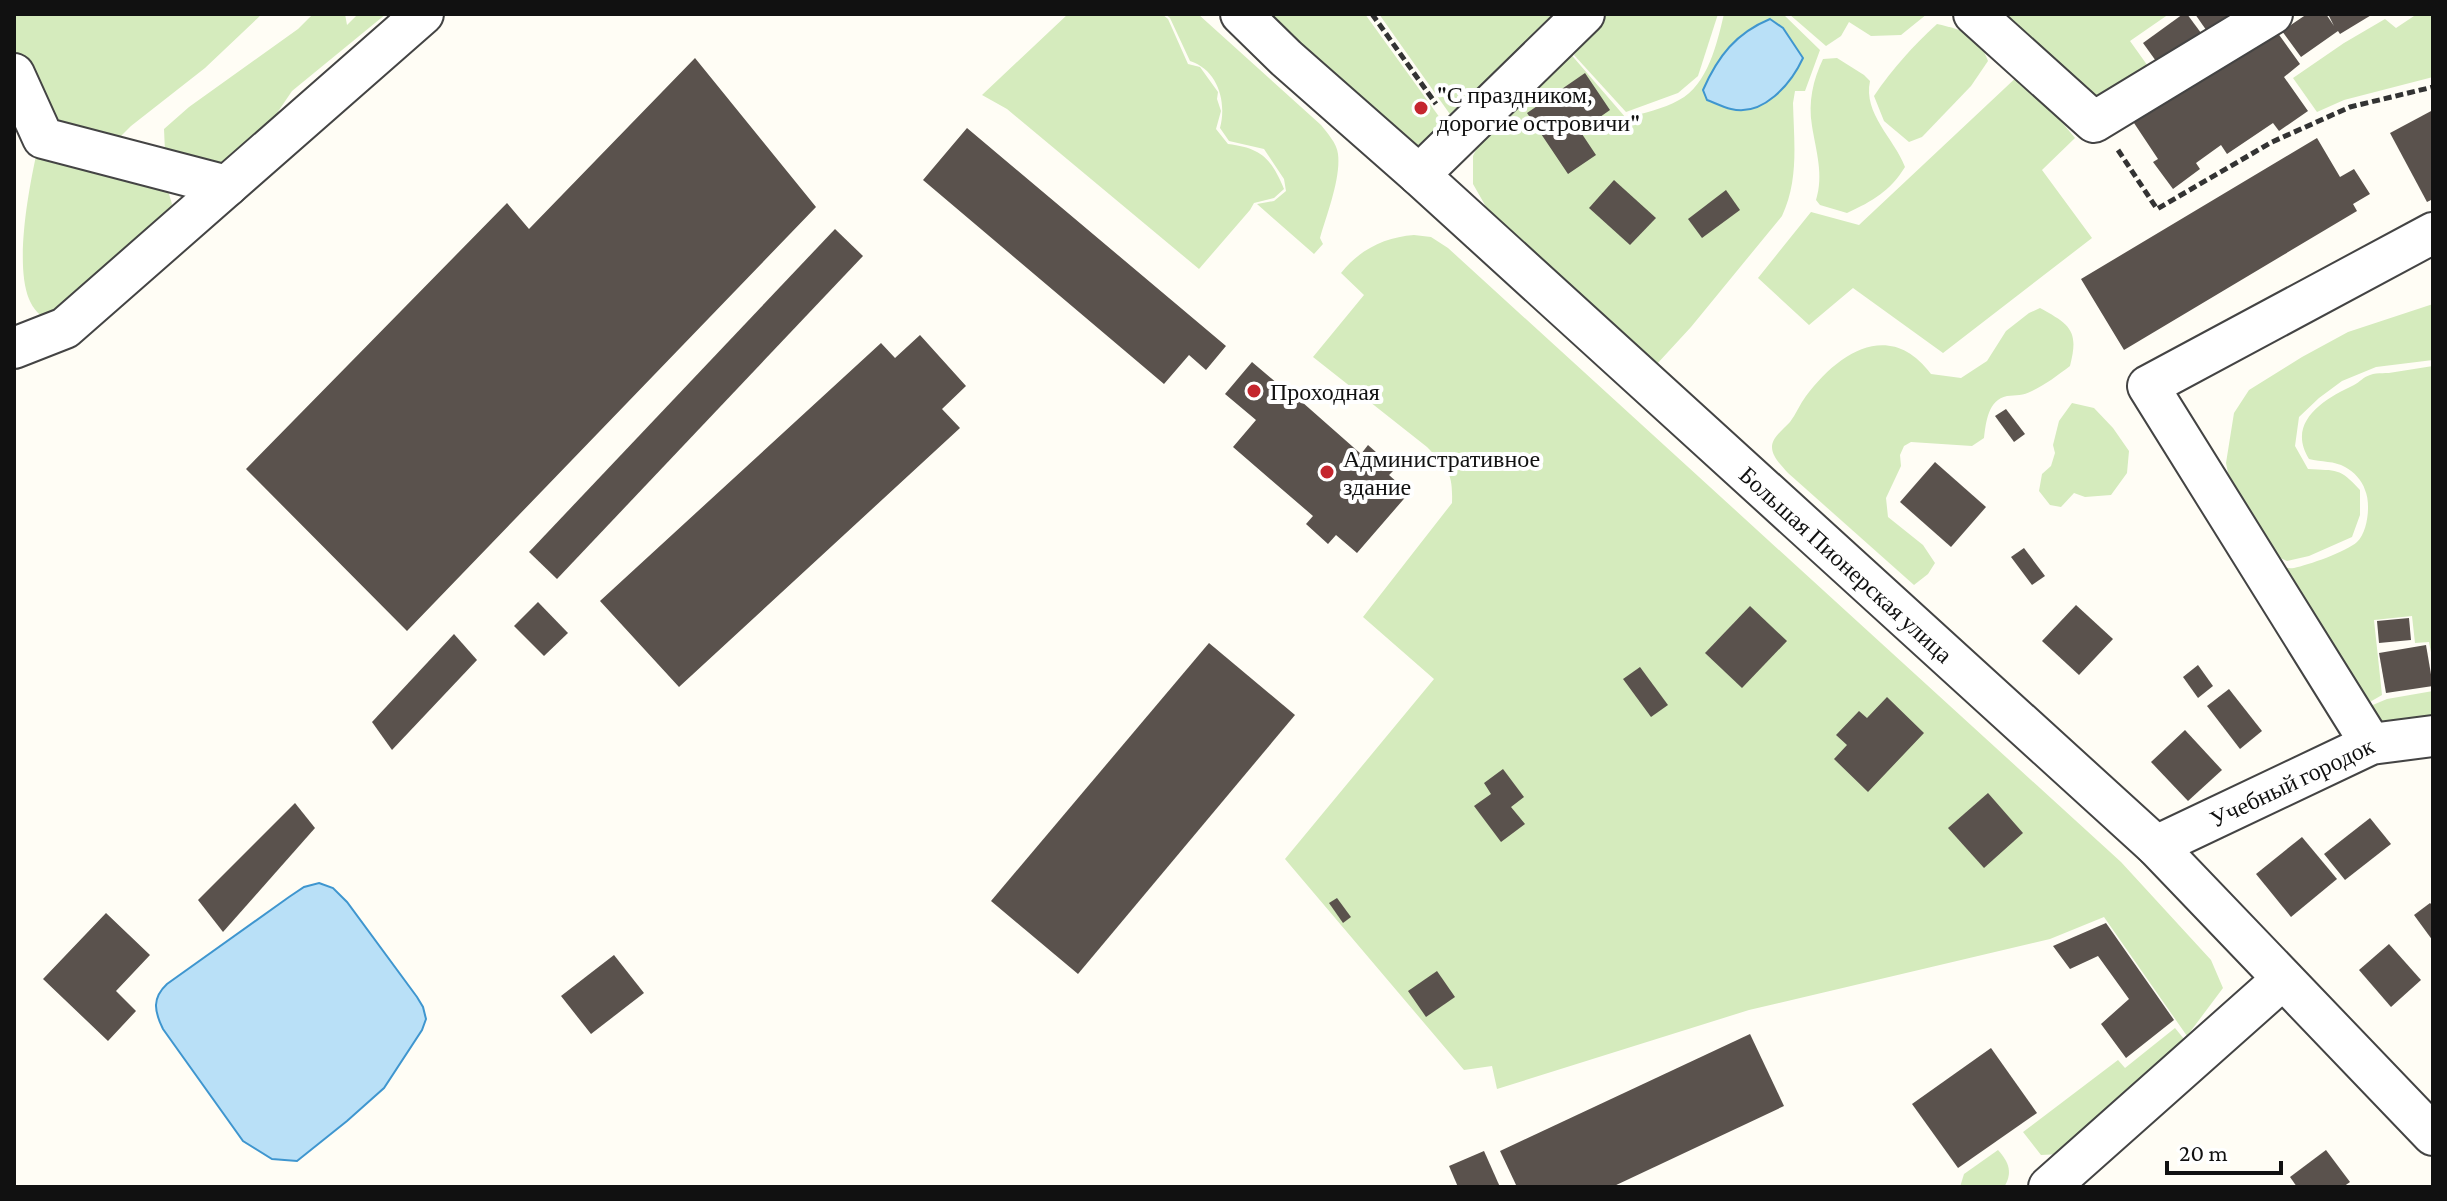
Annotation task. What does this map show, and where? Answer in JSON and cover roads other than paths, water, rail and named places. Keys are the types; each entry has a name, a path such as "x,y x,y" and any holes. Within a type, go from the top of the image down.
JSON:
{"street":[{"path":"14,348 65,328 423,14"},
{"name":"Большая Пионерская улица","path":"1241,14 2156,846 2433,1135"},
{"path":"1419,175 1584,14"},
{"path":"1974,14 2094,122 2272,14"},
{"path":"14,74 43,138 227,186"},
{"path":"2371,744 2148,386 2433,233"},
{"name":"Учебный городок","path":"2156,846 2371,744 2433,736"},
{"path":"2049,1187 2283,979"}],"water":[{"path":"1770,19 1783,28 1803,58 1791,78 1774,96 1754,108 1731,109 1707,100 1703,90 1729,47 1747,31"},
{"path":"319,883 333,888 347,902 417,997 426,1019 384,1088 297,1161 272,1159 243,1141 163,1029 156,1011 157,1000 167,984 304,887"}],"place":[{"name":"\"С праздником, дорогие островичи\"","path":"1421,108"},
{"name":"Проходная","path":"1254,391"},
{"name":"Административное здание","path":"1327,472"}]}
